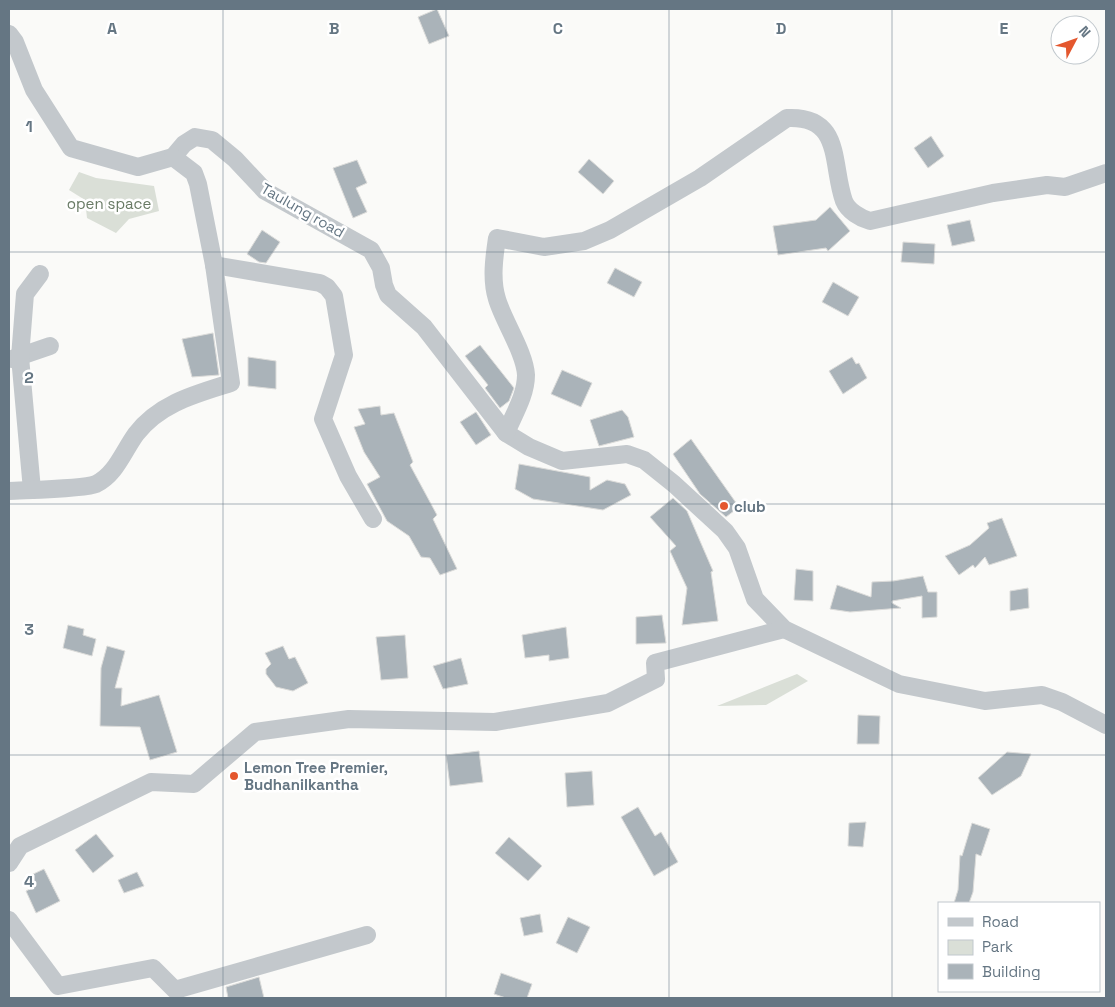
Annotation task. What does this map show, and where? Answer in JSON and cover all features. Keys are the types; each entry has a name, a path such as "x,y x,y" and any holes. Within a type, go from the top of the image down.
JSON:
{"street":[{"name":"Taulung road","path":"9,34 15,42 34,90 71,148 138,167 172,156 184,144 195,137 212,140 235,160 265,191 371,250 382,268 384,284 388,295 424,327 506,432 529,447 562,461 626,454 644,460 725,531 737,548 755,599 784,629"},
{"path":"506,432 523,392 526,373 510,325 497,299 494,264 497,238 544,246 584,241 610,230 700,178 787,118 804,117 819,125 833,144 845,203 857,218 870,221 993,193 1047,185 1065,187 1106,173"},
{"path":"9,491 94,485 108,476 137,433 168,406 185,397 232,383 214,265 194,173 172,156"},
{"path":"214,265 320,283 327,287 334,296 344,355 323,419 348,476 373,519"},
{"path":"32,490 14,358 25,294 40,274"},
{"path":"14,358 50,346"},
{"path":"9,863 20,846 151,782 194,784 255,732 349,719 495,722 608,703 655,671 784,629 899,684 984,701 1042,695 1062,702 1106,725"},
{"path":"9,920 58,986 153,968 175,990 367,935"}],"green space":[{"name":"open space","path":"79,172 96,178 154,186 159,211 129,219 116,233 87,218 85,200 69,190"},
{"path":"797,674 808,681 766,705 717,706"}],"building":[{"path":"437,9 449,36 429,44 418,17"},
{"path":"931,136 944,156 928,168 914,148"},
{"path":"589,159 614,181 603,194 578,172"},
{"path":"357,160 367,183 356,188 367,212 353,218 333,168"},
{"path":"830,207 850,231 828,251 826,248 778,255 773,226 816,220"},
{"path":"970,220 975,241 952,246 947,225"},
{"path":"262,230 280,242 266,263 259,262 247,254"},
{"path":"903,242 935,244 934,264 901,262"},
{"path":"615,268 642,282 634,297 607,283"},
{"path":"833,282 859,297 848,316 822,302"},
{"path":"213,333 219,375 192,377 182,339"},
{"path":"480,345 514,388 509,401 500,408 485,388 488,385 465,356"},
{"path":"248,357 276,361 276,389 248,386"},
{"path":"852,357 856,364 859,363 867,378 843,394 829,371"},
{"path":"562,370 592,383 581,407 551,394"},
{"path":"380,406 381,415 394,413 413,462 410,465 437,515 433,519 457,569 440,575 430,558 421,557 409,536 387,521 367,484 380,477 364,452 354,427 365,424 358,409"},
{"path":"622,410 628,417 634,437 599,446 590,420"},
{"path":"476,412 491,435 476,445 460,422"},
{"path":"691,439 739,507 726,517 700,494 673,454"},
{"path":"519,464 590,477 590,490 607,480 625,484 631,495 603,510 533,499 515,489"},
{"path":"673,498 687,511 713,571 711,572 718,621 682,625 687,588 670,551 676,546 650,517"},
{"path":"1002,518 1017,556 989,565 985,557 975,568 973,565 959,575 945,556 970,545 989,528 987,523"},
{"path":"796,569 813,571 813,601 794,600"},
{"path":"923,576 928,592 937,592 937,617 922,618 922,596 892,601 892,603 901,608 850,612 830,609 837,585 871,597 872,582"},
{"path":"1028,588 1029,608 1010,611 1010,591"},
{"path":"662,615 666,643 636,644 636,617"},
{"path":"68,625 84,629 83,635 96,639 92,656 63,648"},
{"path":"566,627 569,658 549,661 549,655 525,658 522,635"},
{"path":"405,635 408,678 381,680 376,637"},
{"path":"107,646 125,651 115,688 122,688 121,706 159,695 177,752 150,760 140,727 100,726 101,668"},
{"path":"283,646 289,659 295,657 308,683 293,691 276,687 266,674 266,669 271,664 265,653"},
{"path":"461,658 468,684 443,689 433,666"},
{"path":"858,715 880,716 879,744 857,744"},
{"path":"479,751 483,782 450,786 446,755"},
{"path":"1007,752 1031,754 1021,776 992,795 978,778"},
{"path":"592,771 594,805 567,807 565,773"},
{"path":"638,807 655,836 661,832 678,862 654,876 621,817"},
{"path":"866,822 863,847 848,846 849,823"},
{"path":"972,823 990,829 981,856 976,854 973,892 969,902 954,902 958,890 960,855 962,856"},
{"path":"96,834 114,856 93,873 75,850"},
{"path":"509,837 542,866 528,881 495,853"},
{"path":"44,869 60,901 36,913 26,891 32,888 27,877"},
{"path":"137,872 144,886 124,893 118,880"},
{"path":"540,914 543,932 524,936 520,918"},
{"path":"568,917 590,927 577,953 556,943"},
{"path":"501,973 532,984 527,998 506,998 494,994"},
{"path":"259,977 264,998 228,998 226,987"}],"place":[{"name":"club","path":"724,506"},
{"name":"Lemon Tree Premier, Budhanilkantha","path":"234,776"}]}
